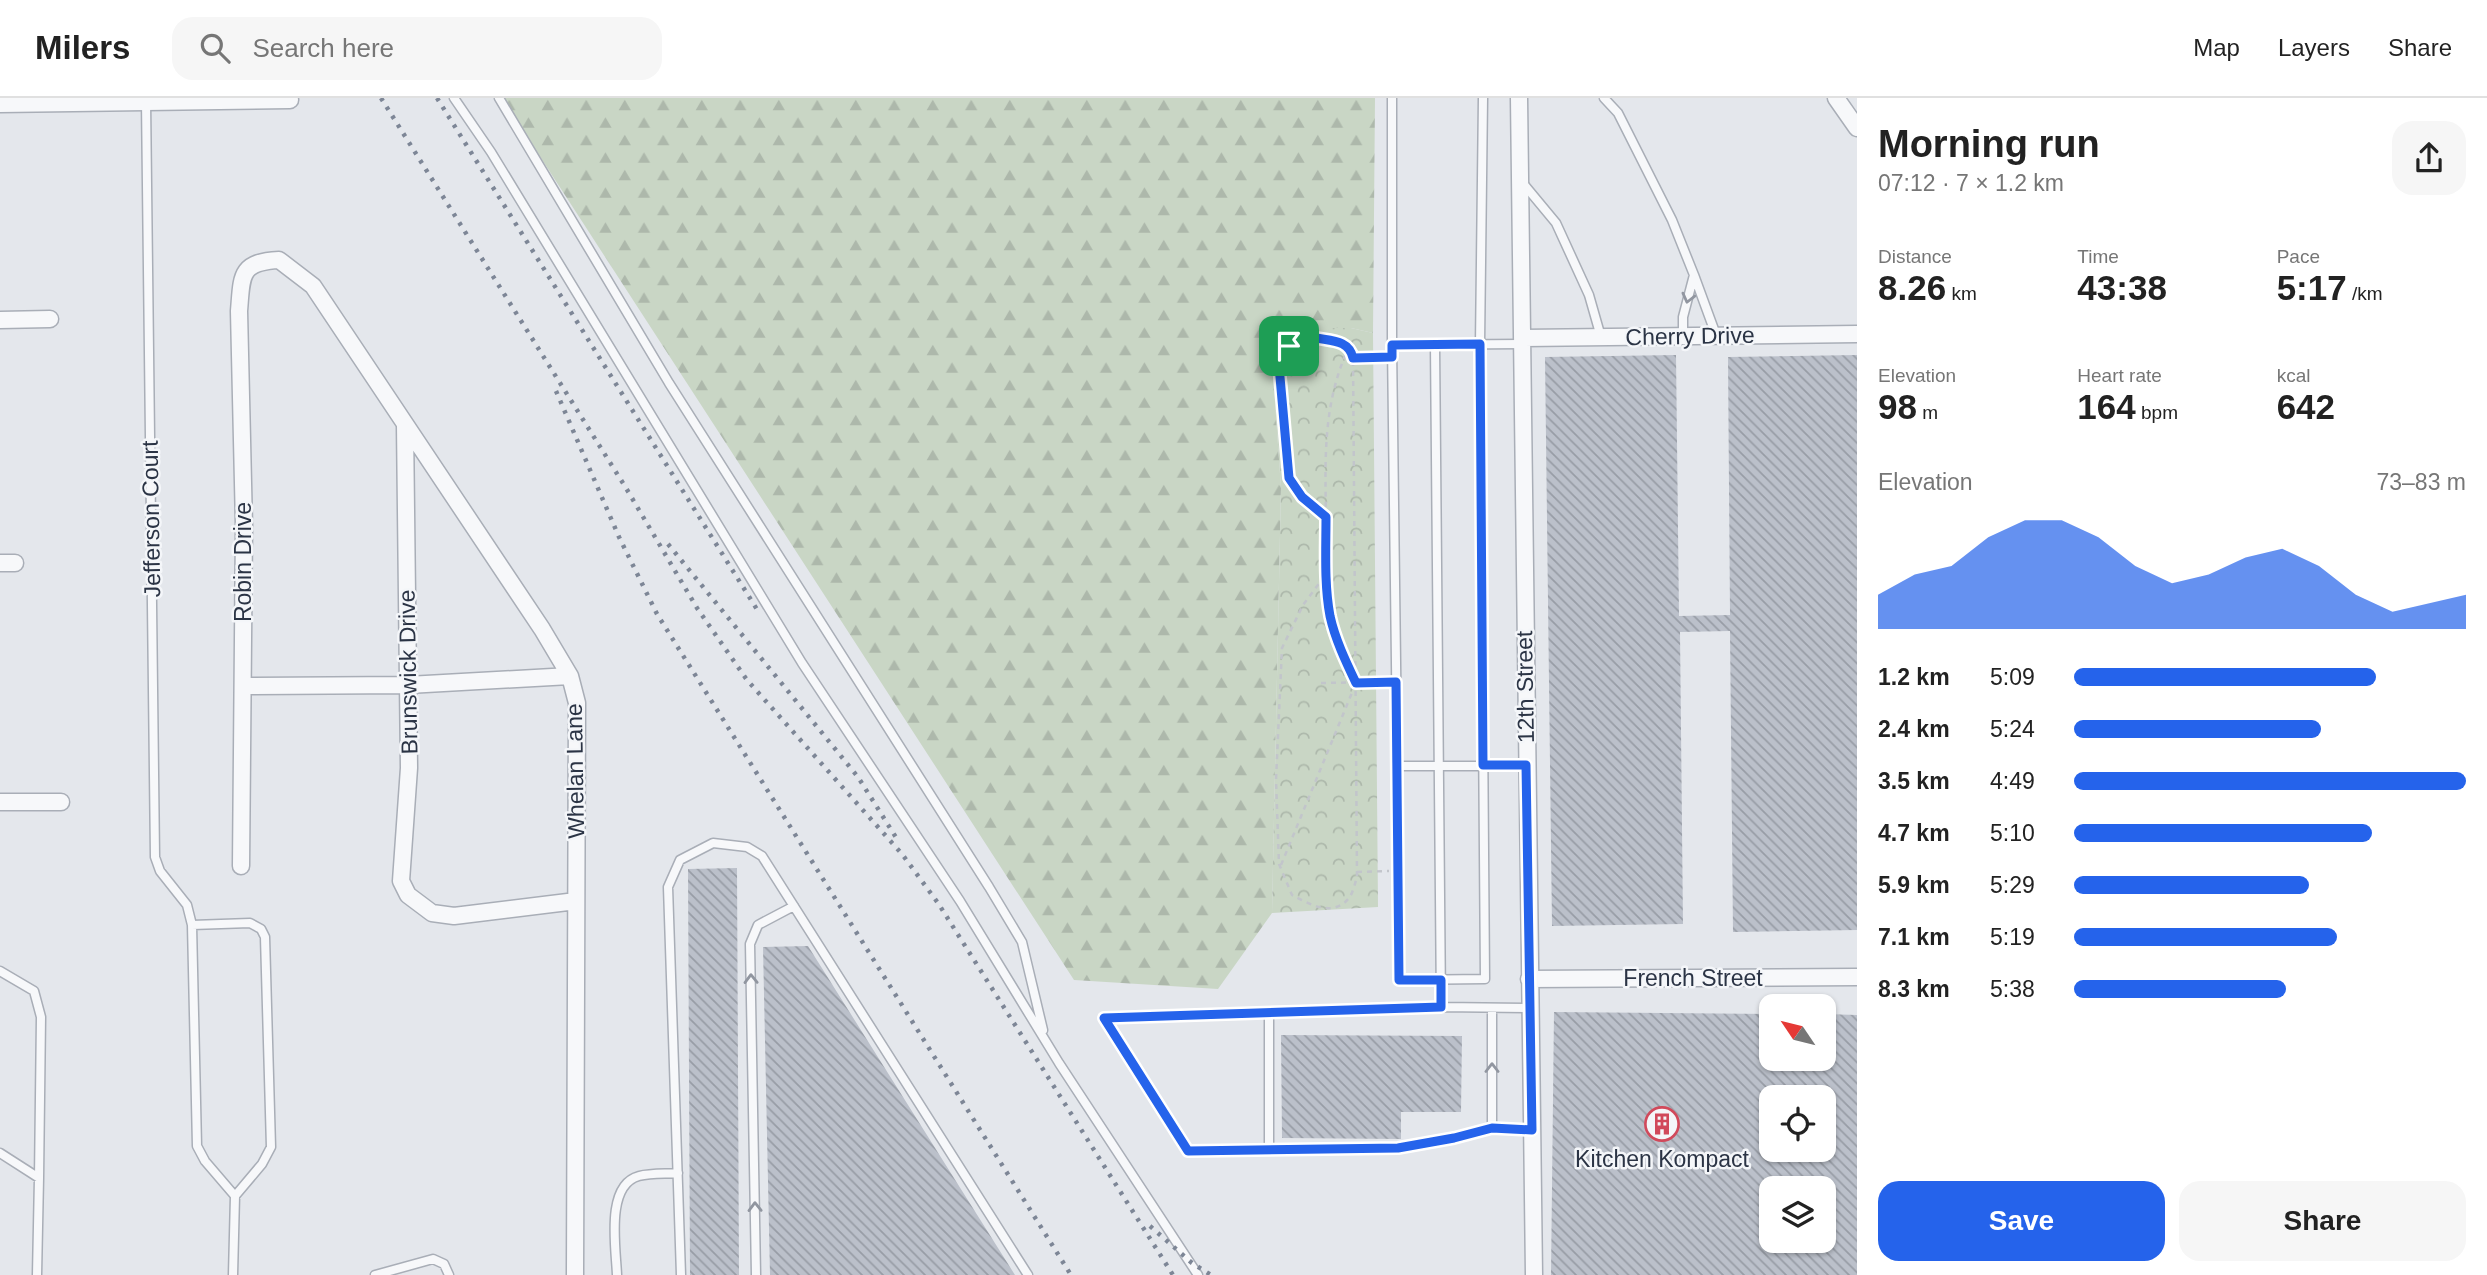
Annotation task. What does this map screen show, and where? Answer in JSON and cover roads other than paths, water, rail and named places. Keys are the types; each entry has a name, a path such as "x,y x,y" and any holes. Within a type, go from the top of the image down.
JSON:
{"street":[{"name":"12th Street","path":"1519,98 1534,1275"},
{"path":"1836,98 1857,128"},
{"path":"0,104 290,100"},
{"name":"Whelan Lane","path":"255,263 279,260 288,264 313,286 542,629 570,676 577,703 575,1275"},
{"name":"Robin Drive","path":"241,866 244,526 239,311 242,278 245,271 255,263"},
{"path":"0,320 50,319"},
{"name":"Cherry Drive","path":"1522,341 1601,337 1857,334"},
{"name":"Brunswick Drive","path":"405,425 409,768 401,881 408,895 425,909 432,913 454,916 576,901"},
{"path":"243,686 408,685 570,676"},
{"path":"0,802 61,802"},
{"name":"French Street","path":"1529,979 1857,977"}],"lane":[{"path":"454,98 491,152 802,663 960,901 1045,1040 1198,1275"},
{"path":"499,98 676,394 989,887 1021,942 1045,1040"},
{"path":"1392,98 1399,980 1485,979 1480,344 1483,98"},
{"path":"1604,98 1618,113 1672,220 1716,335"},
{"name":"Jefferson Court","path":"146,100 155,857 160,871 187,905 192,925 197,1146 205,1161 235,1196"},
{"path":"1520,180 1556,223 1589,295 1601,337"},
{"path":"1683,336 1683,317 1694,275"},
{"path":"1392,345 1522,341"},
{"path":"1435,345 1441,1007"},
{"path":"1397,766 1526,765"},
{"path":"681,1275 668,887 680,860 713,843 747,847 762,856 1028,1275"},
{"path":"756,1275 750,944 758,925 794,906"},
{"path":"192,925 250,923 261,929 265,937 271,1147 262,1164 235,1196 233,1275"},
{"path":"0,971 34,991 41,1017 37,1275"},
{"path":"1530,1009 1441,1007 1104,1018 1188,1151 1398,1148 1492,1128 1532,1130"},
{"path":"1492,1008 1492,1128"},
{"path":"1269,1013 1269,1150"},
{"path":"0,1153 39,1178"},
{"path":"617,1275 617,1197 626,1183 639,1176 678,1173"},
{"path":"375,1275 433,1259 444,1264 449,1275"}],"railway":[{"path":"381,98 626,488 697,608 747,680 902,854 938,903 1173,1275"},
{"path":"437,98 758,611"},
{"path":"556,391 619,537 657,614 1071,1275"},
{"path":"668,544 858,777 897,839"},
{"path":"1150,1226 1192,1263 1211,1275"}],"place":[{"name":"Kitchen Kompact","path":"1662,1124"}]}
